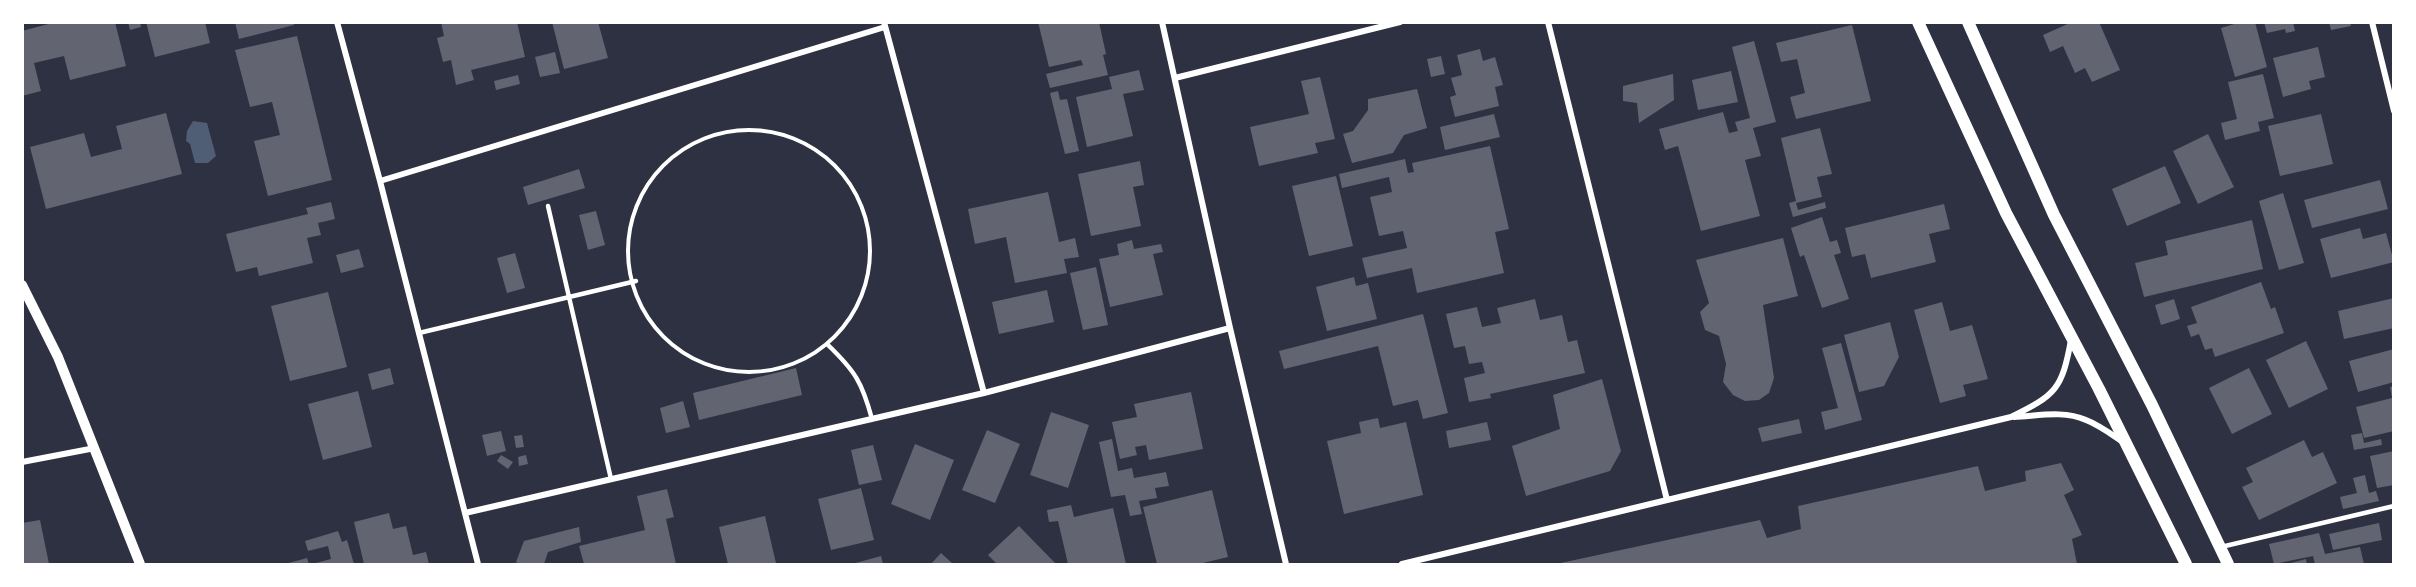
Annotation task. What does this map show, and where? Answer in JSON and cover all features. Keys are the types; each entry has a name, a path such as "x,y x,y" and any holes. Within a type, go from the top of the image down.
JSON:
{"main road":[{"path":"1918,22 2006,213 2126,443 2186,564"},
{"path":"1968,22 2054,215 2152,405 2228,564"}],"street":[{"path":"337,22 478,564"},
{"path":"1162,22 1230,328 1286,564"},
{"path":"1175,78 1400,22"},
{"path":"1548,22 1667,500"},
{"path":"2372,22 2394,111"},
{"path":"380,181 884,25 984,393"},
{"path":"22,285 58,357 96,448 140,564"},
{"path":"465,513 984,393 1230,328"},
{"path":"2011,417 2041,401 2056,388 2065,371 2072,338"},
{"path":"1402,564 2011,417 2056,414 2076,416 2095,424 2126,443"},
{"path":"22,462 96,448"}],"lane":[{"path":"548,206 611,479"},
{"path":"419,333 636,281"},
{"path":"828,345 846,362 861,383 872,419"},
{"path":"2221,548 2394,506"}],"path":[{"path":"729,131 757,132 786,138 820,154 839,170 854,190 866,220 869,256 863,292 842,331 828,345 805,358 758,371 742,373 710,368 695,362 669,343 653,321 636,281 632,252 633,212 650,178 662,164 711,135 729,131"}],"water":[{"path":"193,121 207,123 216,156 208,163 195,163 190,144 186,141 187,131"}],"building":[{"path":"56,22 115,22 126,66 70,80 64,56 34,63 41,91 22,96 22,31"},
{"path":"128,22 140,22 141,27 130,30"},
{"path":"146,22 205,22 210,43 155,57"},
{"path":"235,22 294,22 294,25 239,39"},
{"path":"441,22 517,22 525,57 471,70 474,80 456,85 451,60 443,62 437,38 444,36"},
{"path":"552,22 598,22 608,58 564,69"},
{"path":"1038,22 1099,22 1108,75 1050,88 1046,74 1083,65 1081,60 1049,67"},
{"path":"2072,22 2099,22 2120,70 2092,82 2085,68 2075,73 2063,46 2050,52 2043,35"},
{"path":"2241,22 2255,22 2267,67 2235,77 2221,28"},
{"path":"2264,22 2293,22 2295,31 2286,33 2285,29 2267,33"},
{"path":"2329,22 2350,22 2351,26 2331,30"},
{"path":"1852,25 1871,101 1796,119 1790,97 1805,93 1797,59 1781,62 1776,43"},
{"path":"297,36 332,180 268,196 254,141 280,135 272,102 250,107 235,50"},
{"path":"1754,41 1776,122 1753,128 1761,156 1745,160 1760,216 1701,231 1678,146 1665,150 1659,129 1723,112 1729,133 1738,131 1735,122 1750,118 1732,47"},
{"path":"2318,47 2325,77 2309,81 2311,89 2283,97 2273,58"},
{"path":"1480,49 1483,61 1495,57 1503,85 1495,87 1499,106 1455,117 1450,97 1456,95 1451,78 1462,75 1457,55"},
{"path":"555,52 560,73 540,77 535,57"},
{"path":"1441,56 1445,74 1431,77 1427,59"},
{"path":"1139,70 1144,90 1123,94 1133,136 1087,147 1076,97 1112,89 1109,77"},
{"path":"1731,71 1738,102 1698,110 1692,80"},
{"path":"1673,74 1674,100 1639,123 1637,103 1623,101 1623,86"},
{"path":"2263,74 2274,118 2258,122 2260,131 2225,140 2221,123 2237,119 2228,82"},
{"path":"518,75 520,84 496,90 494,81"},
{"path":"1320,77 1335,139 1315,143 1318,153 1259,166 1250,127 1309,114 1301,81"},
{"path":"1417,89 1427,128 1404,135 1393,153 1352,163 1343,134 1353,131 1368,110 1368,99"},
{"path":"1058,91 1060,100 1067,99 1079,151 1065,154 1050,93"},
{"path":"166,113 182,174 46,209 30,147 84,133 91,157 122,149 116,126"},
{"path":"1494,114 1500,137 1445,150 1440,127"},
{"path":"2321,114 2333,164 2280,176 2268,126"},
{"path":"1820,128 1832,174 1817,177 1822,197 1796,203 1798,210 1825,202 1826,208 1793,217 1789,203 1796,201 1781,138"},
{"path":"2208,134 2234,187 2198,204 2173,151"},
{"path":"1490,146 1509,229 1495,232 1504,273 1417,293 1412,268 1367,278 1362,258 1407,248 1403,231 1379,236 1370,197 1392,192 1389,177 1342,188 1339,174 1405,159 1408,173 1414,172 1412,163"},
{"path":"1140,161 1144,185 1133,187 1141,226 1091,236 1078,174"},
{"path":"2165,166 2181,203 2127,226 2112,189"},
{"path":"579,169 585,188 528,205 523,187"},
{"path":"1336,176 1353,246 1309,256 1292,186"},
{"path":"2380,180 2388,209 2312,228 2304,200"},
{"path":"1048,192 1059,242 1075,238 1079,257 1064,259 1067,273 1015,283 1006,237 975,244 968,209"},
{"path":"2283,193 2304,263 2279,270 2259,201"},
{"path":"331,202 335,219 318,223 321,235 307,238 313,263 259,276 257,267 236,272 226,234 308,214 306,208"},
{"path":"1944,204 1950,229 1929,234 1936,262 1871,278 1865,254 1852,257 1845,228"},
{"path":"596,211 605,245 588,250 579,215"},
{"path":"1822,217 1830,242 1837,240 1841,253 1834,255 1849,299 1822,308 1804,255 1800,257 1791,228"},
{"path":"2252,220 2263,269 2144,297 2135,263 2168,255 2165,241"},
{"path":"2360,228 2363,239 2386,233 2394,262 2331,278 2320,239"},
{"path":"1783,238 1798,296 1763,305 1774,378 1769,393 1759,400 1745,401 1733,395 1723,382 1726,364 1719,336 1705,330 1700,312 1709,303 1696,260"},
{"path":"1132,240 1134,249 1161,244 1163,252 1153,254 1163,295 1110,307 1099,259 1119,255 1117,244"},
{"path":"359,249 364,267 341,273 336,255"},
{"path":"515,253 525,288 507,293 497,258"},
{"path":"1096,267 1108,325 1083,330 1070,273"},
{"path":"1354,277 1356,286 1368,283 1377,319 1327,331 1316,287"},
{"path":"2261,282 2271,309 2275,307 2284,333 2215,357 2212,348 2205,350 2199,334 2191,337 2187,326 2197,323 2191,307"},
{"path":"1047,290 1054,322 999,334 992,302"},
{"path":"328,292 347,367 290,381 271,306"},
{"path":"2394,298 2394,328 2344,339 2338,311"},
{"path":"1535,299 1540,320 1562,315 1568,342 1577,340 1585,373 1490,394 1491,398 1469,402 1464,378 1485,373 1482,362 1469,364 1465,346 1454,348 1446,314 1477,307 1482,327 1501,323 1497,308"},
{"path":"2174,299 2180,319 2161,325 2155,305"},
{"path":"1942,302 1950,331 1972,325 1988,379 1963,385 1966,396 1940,403 1914,310"},
{"path":"1423,314 1448,413 1423,419 1418,400 1393,406 1378,346 1284,369 1279,351"},
{"path":"1890,322 1899,357 1884,386 1859,392 1844,335"},
{"path":"2306,341 2328,389 2289,408 2266,360"},
{"path":"1841,343 1862,420 1825,430 1821,412 1838,408 1822,348"},
{"path":"2394,349 2394,382 2358,392 2349,361"},
{"path":"390,368 394,384 372,390 368,374"},
{"path":"796,368 802,395 699,420 693,393"},
{"path":"2249,368 2272,414 2232,434 2209,388"},
{"path":"1602,379 1621,451 1610,471 1526,496 1512,446 1560,429 1553,395"},
{"path":"2394,386 2394,431 2364,438 2356,407 2392,398 2390,387"},
{"path":"358,391 372,447 323,460 308,404"},
{"path":"1191,392 1203,449 1149,460 1146,445 1135,447 1137,455 1120,459 1112,422 1137,417 1134,404"},
{"path":"683,401 690,427 666,433 660,408"},
{"path":"1051,412 1089,425 1068,488 1030,475"},
{"path":"1378,418 1380,428 1406,422 1423,495 1344,514 1327,441 1361,433 1359,422"},
{"path":"1799,419 1802,433 1762,442 1758,428"},
{"path":"1487,422 1491,440 1449,448 1446,431"},
{"path":"987,430 1020,444 995,503 962,490"},
{"path":"501,431 506,451 487,456 482,435"},
{"path":"2362,433 2364,443 2381,439 2382,445 2354,450 2351,435"},
{"path":"522,435 524,447 516,448 514,436"},
{"path":"1112,439 1118,471 1132,468 1134,478 1166,472 1169,486 1155,488 1157,498 1139,501 1142,514 1130,516 1125,495 1111,497 1099,442"},
{"path":"2304,440 2312,457 2323,452 2337,483 2259,520 2242,487 2253,482 2246,468"},
{"path":"915,444 954,460 930,520 891,504"},
{"path":"873,445 882,480 859,485 851,450"},
{"path":"2394,451 2394,485 2377,488 2370,456"},
{"path":"501,455 513,462 508,469 497,461"},
{"path":"526,455 528,464 519,466 518,457"},
{"path":"2061,463 2074,490 2064,495 2082,535 2072,539 2077,564 1556,564 1760,520 1767,538 1801,529 1798,506 1978,466 1985,491 2026,481 2025,471"},
{"path":"2365,475 2369,493 2376,491 2379,501 2343,509 2340,497 2357,493 2353,478"},
{"path":"861,488 874,540 831,550 818,499"},
{"path":"667,489 674,517 666,519 676,564 584,564 579,546 645,530 637,496"},
{"path":"1212,490 1228,557 1199,564 1157,564 1143,507"},
{"path":"1071,505 1074,517 1113,508 1126,564 1068,564 1058,521 1049,522 1047,510"},
{"path":"389,513 393,529 406,526 413,555 426,552 429,564 364,564 354,522"},
{"path":"765,516 776,563 728,564 719,527"},
{"path":"40,520 49,564 22,564 22,523"},
{"path":"2379,523 2382,540 2333,550 2329,534"},
{"path":"1019,526 1056,564 997,564 988,555"},
{"path":"579,527 581,542 548,552 544,564 516,562 524,541"},
{"path":"338,531 342,542 347,540 354,564 312,564 331,559 328,546 308,551 305,541"},
{"path":"2319,533 2325,554 2360,547 2364,564 2315,564 2313,556 2274,564 2269,544"},
{"path":"941,553 953,564 931,564"},
{"path":"881,556 883,564 852,564"},
{"path":"307,558 309,564 285,564"},
{"path":"2306,559 2307,564 2287,564"}]}
